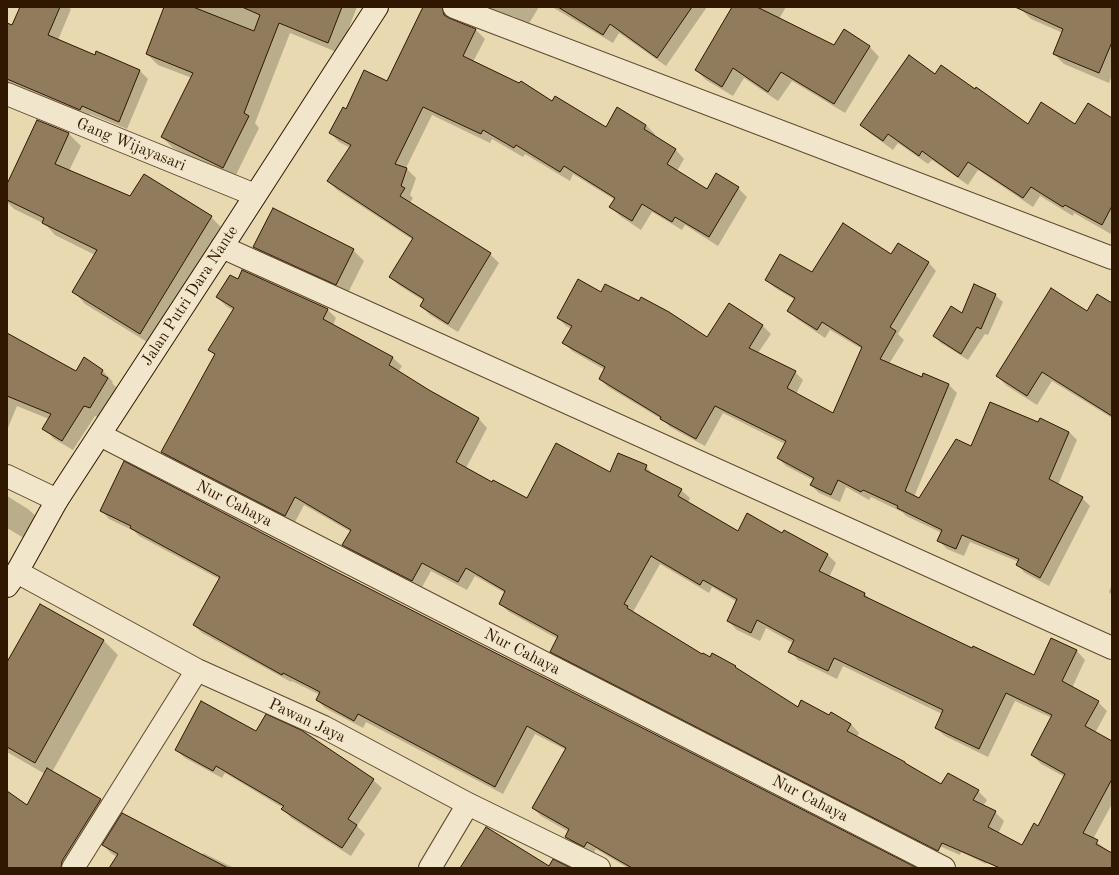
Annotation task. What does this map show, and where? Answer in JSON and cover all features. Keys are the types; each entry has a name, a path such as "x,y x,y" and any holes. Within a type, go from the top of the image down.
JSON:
{"street":[{"name":"Jalan Putri Dara Nante","path":"12,579 57,500 377,7"},
{"path":"454,7 1112,258"},
{"name":"Gang Wijayasari","path":"7,94 255,195"},
{"path":"222,247 1112,648"},
{"name":"Nur Cahaya","path":"100,435 944,868"},
{"path":"7,476 57,500"},
{"name":"Pawan Jaya","path":"12,579 197,670 324,728 468,804 596,868"},
{"path":"74,868 197,670"},
{"path":"430,868 468,804"}],"building":[{"path":"20,7 60,7 48,35 95,55 96,51 140,70 119,122 82,106 80,110 7,79 7,23 12,25"},
{"path":"164,7 193,7 254,31 260,15 242,7 342,7 328,43 279,23 244,113 249,116 223,168 161,137 193,73 146,54"},
{"path":"423,7 442,7 444,15 476,29 463,56 519,83 521,81 552,101 555,96 606,127 617,107 646,125 644,129 676,149 667,164 707,189 716,173 739,187 709,237 675,217 672,222 642,204 632,221 609,207 615,198 564,166 560,172 516,145 514,148 483,130 481,134 423,107 395,164 407,168 401,186 405,188 400,196 491,253 448,324 420,306 424,299 389,277 413,238 327,181 351,145 329,133 343,107 346,109 364,70 387,81"},
{"path":"558,7 692,7 657,58 610,24 603,35"},
{"path":"732,7 757,7 834,45 844,29 870,46 834,104 781,72 768,92 733,68 722,87 695,70"},
{"path":"1015,7 1112,7 1112,42 1099,73 1053,54 1063,29"},
{"path":"909,55 935,74 941,65 975,89 976,87 1028,124 1041,102 1075,124 1088,103 1112,118 1112,206 1102,225 1065,205 1063,207 1031,187 1023,198 968,162 958,177 922,151 919,156 888,134 883,141 860,125"},
{"path":"37,120 69,133 55,164 130,196 144,174 212,216 140,334 72,292 97,250 42,223 44,218 7,200 7,184"},
{"path":"273,208 354,249 336,285 253,247"},
{"path":"843,223 891,254 898,243 929,262 890,327 896,331 880,359 922,377 923,373 949,384 905,491 919,498 956,439 971,446 990,402 1038,422 1040,418 1069,432 1049,479 1083,497 1040,578 1016,565 1019,559 962,535 956,549 937,541 942,530 897,508 898,506 863,490 861,492 838,480 831,495 810,485 814,478 777,458 786,441 715,406 696,439 660,419 661,417 599,379 605,367 562,343 572,326 557,318 578,279 601,292 605,284 639,301 641,297 669,312 707,337 729,303 763,325 749,348 796,371 787,388 833,413 862,347 822,322 817,330 787,311 795,298 765,280 780,254 812,272"},
{"path":"242,270 328,309 323,319 393,357 389,365 429,390 479,418 456,462 492,482 493,480 527,498 556,443 610,472 618,453 647,465 645,470 682,489 678,496 738,531 747,513 782,533 784,530 828,554 819,571 865,593 864,596 972,648 973,646 1034,675 1051,638 1077,650 1062,681 1099,701 1085,726 1112,741 1112,779 1083,833 1098,840 1096,844 1112,853 1112,868 1000,868 942,843 938,851 550,652 558,636 499,604 505,591 466,568 458,582 422,563 412,581 342,545 351,530 295,497 285,516 161,452 215,354 208,350 234,308 216,297 230,275 238,279","holes":["651,556 700,585 703,580 737,599 727,621 751,633 757,620 794,640 788,652 828,671 834,658 943,710 935,728 979,749 1006,693 1052,715 1031,755 1065,774 1038,826 1034,823 1022,845 988,827 996,811 973,800 979,790 948,773 941,784 905,762 847,731 851,724 831,712 829,715 801,700 798,707 735,667 736,666 712,653 710,657 703,653 702,654 627,608 628,606 624,604"]},
{"path":"974,284 996,294 981,329 977,327 961,354 933,336 951,306 962,313"},
{"path":"1051,288 1087,311 1097,294 1112,303 1112,416 1042,372 1027,396 996,376"},
{"path":"7,333 76,371 84,357 103,370 101,374 108,378 90,408 84,406 62,441 42,429 51,414 7,396"},
{"path":"124,461 329,568 917,868 632,868 587,842 584,847 565,837 569,829 532,808 566,748 527,726 495,787 358,714 354,721 316,700 320,692 283,673 282,675 193,625 220,577 130,528 131,526 100,511"},
{"path":"40,604 104,640 35,763 7,747 7,662"},
{"path":"201,701 256,731 266,714 301,730 374,779 348,819 357,825 342,848 281,809 284,806 216,766 213,771 175,750"},
{"path":"47,768 101,799 62,861 61,868 7,868 7,791 27,805"},
{"path":"122,813 228,868 109,868 118,854 102,845"},
{"path":"486,827 549,866 553,859 571,868 460,868"}]}
